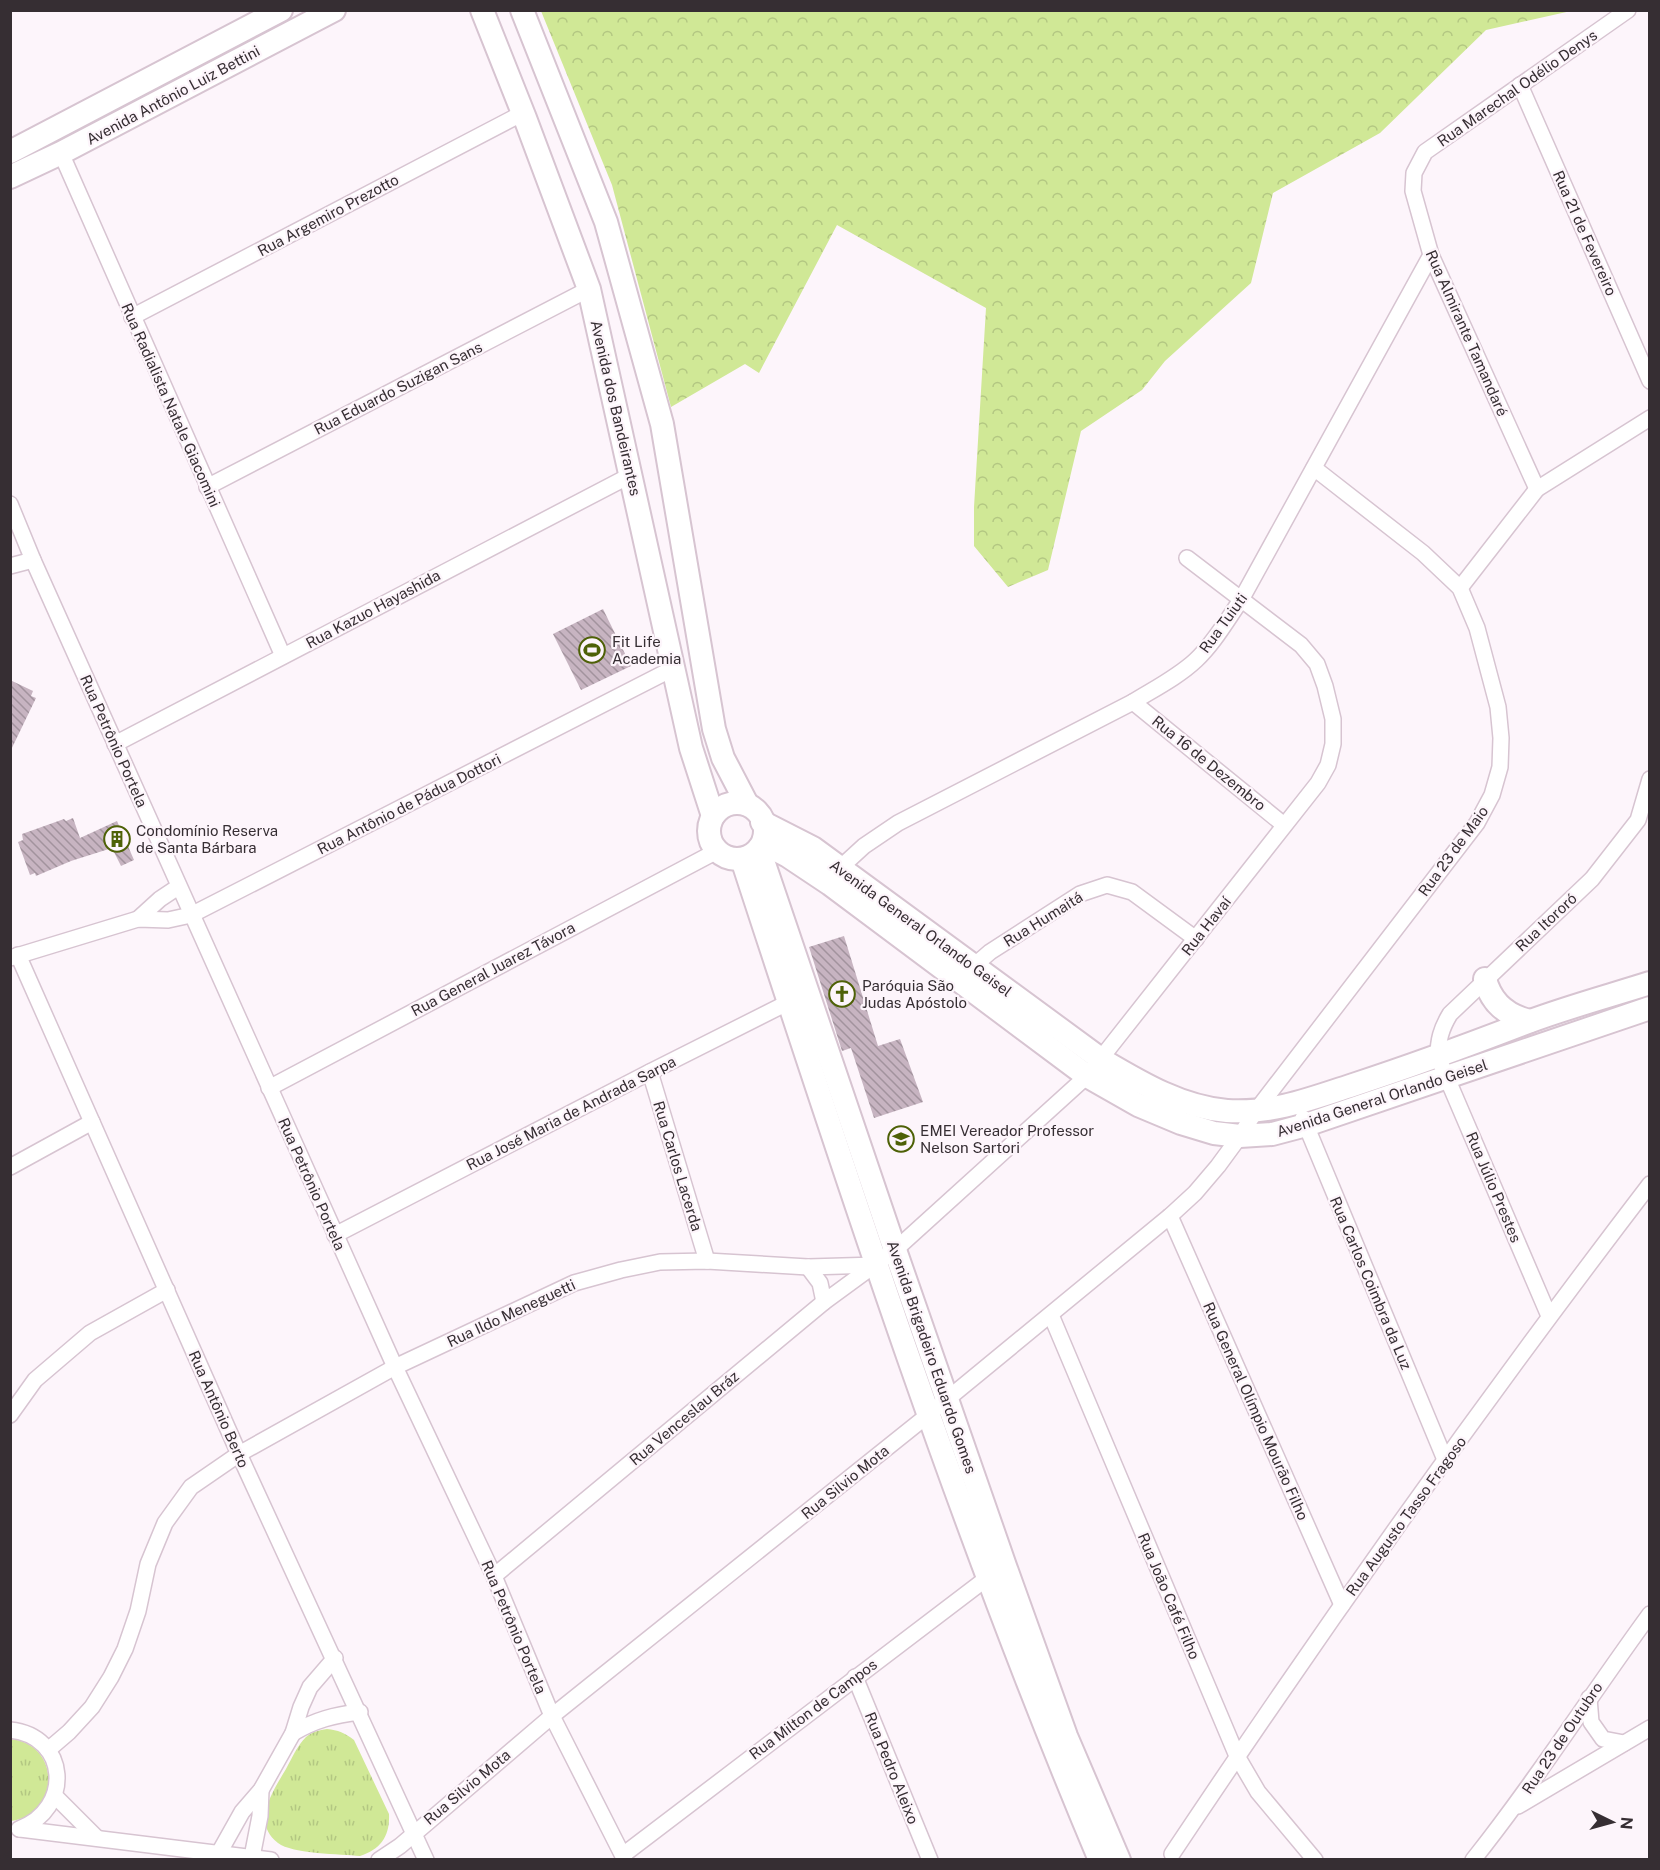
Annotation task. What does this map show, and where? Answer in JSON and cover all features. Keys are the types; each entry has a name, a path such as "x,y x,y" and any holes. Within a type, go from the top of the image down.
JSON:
{"main road":[{"name":"Avenida Antônio Luiz Bettini","path":"10,152 281,10"},
{"name":"Avenida Antônio Luiz Bettini","path":"10,177 61,153 334,10"},
{"name":"Avenida dos Bandeirantes","path":"482,10 589,289 692,748 713,816"},
{"path":"508,10 530,51 545,71"},
{"path":"522,10 606,222 662,424 714,729 723,758 747,804 760,815 757,843 724,856 711,843 709,824 713,816 728,804 747,804"},
{"name":"Avenida General Orlando Geisel","path":"757,843 813,848 966,973"},
{"name":"Avenida General Orlando Geisel","path":"757,843 809,869 966,973 1094,1068 1138,1106 1180,1123 1214,1133 1240,1136 1272,1134 1305,1125 1650,1008"},
{"name":"Avenida Brigadeiro Eduardo Gomes","path":"757,843 798,998 877,1265 928,1415 1119,1860"},
{"path":"1485,979 1490,995 1501,1008 1515,1018 1530,1021"},
{"name":"Avenida General Orlando Geisel","path":"1094,1068 1188,1103 1226,1110 1255,1112 1297,1104 1438,1057 1530,1021 1650,983"},
{"name":"Avenida Brigadeiro Eduardo Gomes","path":"798,998 895,1250 947,1400 996,1571 1049,1739 1100,1860"}],"street":[{"name":"Rua Marechal Odélio Denys","path":"1414,173 1425,152 1628,10"},
{"name":"Rua 21 de Fevereiro","path":"1520,85 1650,381"},
{"name":"Rua Argemiro Prezotto","path":"132,317 523,113"},
{"name":"Rua Radialista Natale Giacomini","path":"61,153 283,656"},
{"name":"Rua Almirante Tamandaré","path":"1414,173 1413,191 1431,255 1537,489"},
{"name":"Rua Tuiuti","path":"840,868 864,846 898,823 1133,702 1195,661 1216,638 1241,600 1431,255"},
{"name":"Rua Eduardo Suzigan Sans","path":"207,487 589,289"},
{"path":"1460,588 1537,489 1650,418"},
{"name":"Rua 23 de Maio","path":"1255,1112 1476,823 1492,795 1500,767 1502,738 1498,707 1478,628 1460,588 1423,553 1314,468"},
{"name":"Rua Kazuo Hayashida","path":"115,744 631,475"},
{"name":"Rua Petrônio Portela","path":"10,504 33,561 335,1235 494,1576 552,1716 624,1857"},
{"name":"Rua Havaí","path":"877,1265 1094,1068 1318,783 1328,765 1333,744 1333,719 1317,664 1301,645 1187,558"},
{"path":"10,566 33,561"},
{"name":"Rua Antônio de Pádua Dottori","path":"14,957 138,919 168,920 191,915 675,668"},
{"name":"Rua 16 de Dezembro","path":"1133,702 1284,825"},
{"name":"Rua Itororó","path":"1438,1057 1441,1029 1450,1014 1592,879 1644,819 1650,779"},
{"name":"Rua General Juarez Távora","path":"269,1088 717,851"},
{"name":"Rua Humaitá","path":"966,973 990,952 1080,894 1107,885 1132,891 1196,939"},
{"name":"Rua Antônio de Pádua Dottori","path":"138,919 178,886"},
{"name":"Rua Antônio Berto","path":"14,957 92,1122 239,1454 335,1658 426,1860"},
{"name":"Rua José Maria de Andrada Sarpa","path":"335,1235 798,998"},
{"name":"Rua Júlio Prestes","path":"1438,1057 1549,1316"},
{"name":"Rua Carlos Lacerda","path":"650,1072 707,1261"},
{"name":"Rua Carlos Coimbra da Luz","path":"1297,1104 1446,1462"},
{"name":"Rua Silvio Mota","path":"379,1860 400,1846 552,1716 947,1400 1170,1216 1195,1193 1240,1136 1255,1112"},
{"path":"10,1167 92,1122"},
{"name":"Rua Augusto Tasso Fragoso","path":"1172,1854 1342,1605 1549,1316 1650,1184"},
{"name":"Rua General Olímpio Mourão Filho","path":"1170,1216 1342,1605"},
{"name":"Rua Ildo Meneguetti","path":"48,1750 69,1732 92,1707 125,1649 138,1611 148,1564 165,1522 191,1487 239,1454 395,1367 574,1283 660,1262 707,1261 808,1267 877,1265"},
{"name":"Rua Venceslau Bráz","path":"494,1576 824,1302 877,1265"},
{"path":"808,1267 820,1283 824,1302"},
{"path":"10,1415 35,1380 90,1333 166,1290"},
{"name":"Rua João Café Filho","path":"1051,1315 1237,1756 1258,1792 1307,1856"},
{"name":"Rua Milton de Campos","path":"624,1857 855,1677 996,1571"},
{"name":"Rua 23 de Outubro","path":"1473,1860 1515,1808 1589,1698 1650,1614"},
{"path":"219,1853 242,1812 261,1790 293,1733 310,1688 335,1658"},
{"name":"Rua Pedro Aleixo","path":"855,1677 930,1860"},
{"path":"1589,1698 1591,1722 1603,1739 1624,1743"},
{"path":"293,1733 326,1717 360,1713"},
{"path":"1515,1808 1650,1728"},
{"path":"10,1730 30,1735 48,1750 57,1772 55,1796 49,1808 41,1817 15,1829"},
{"path":"252,1857 260,1816 261,1790"},
{"path":"55,1796 97,1838"},
{"path":"15,1829 271,1860"}],"green space":[{"path":"541,11 1571,11 1486,30 1380,133 1273,193 1251,283 1165,361 1142,390 1081,431 1048,570 1008,587 974,546 974,507 986,308 837,225 759,373 745,364 671,407 612,185"},
{"path":"327,1729 341,1732 354,1740 389,1814 388,1829 383,1841 374,1850 360,1856 285,1847 270,1835 266,1826 267,1807 275,1787 297,1748 308,1735"},
{"path":"10,1739 27,1743 39,1753 46,1765 48,1779 46,1793 39,1806 27,1816 11,1821"}],"building":[{"name":"Fit Life Academia","path":"603,609 631,666 581,690 553,634"},
{"path":"10,680 33,691 31,696 36,698 10,752"},
{"path":"73,818 80,838 117,821 134,860 121,866 112,848 71,861 36,876 35,873 30,875 18,842 23,840 22,834"},
{"path":"844,936 878,1046 900,1039 923,1102 874,1118 851,1048 842,1051 809,947"}],"place":[{"name":"Fit Life Academia","path":"592,650"},
{"name":"Condomínio Reserva de Santa Bárbara","path":"117,839"},
{"name":"Paróquia São Judas Apóstolo","path":"842,994"},
{"name":"EMEI Vereador Professor Nelson Sartori","path":"901,1139"}]}
